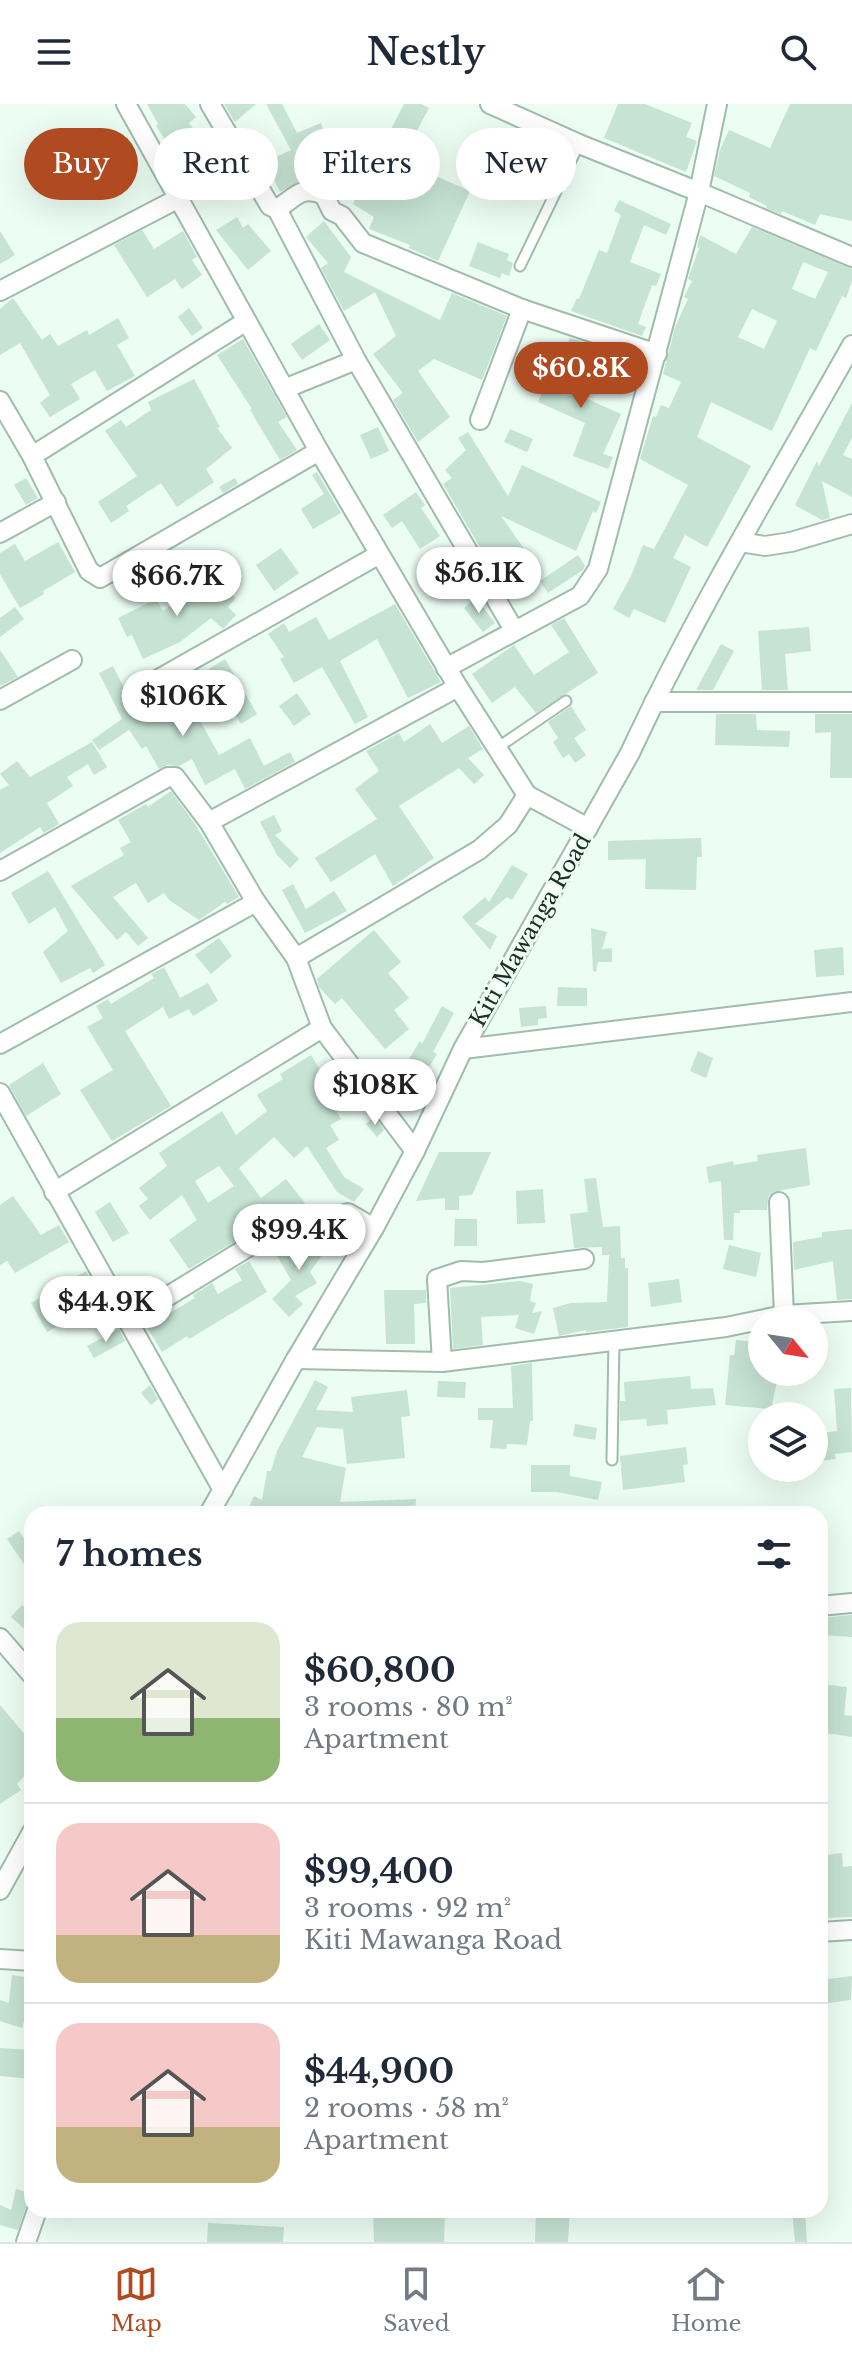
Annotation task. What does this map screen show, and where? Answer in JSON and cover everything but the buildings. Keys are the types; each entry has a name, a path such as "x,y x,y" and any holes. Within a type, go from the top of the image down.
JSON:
{"street":[{"path":"126,104 154,154"},
{"path":"210,104 260,193 270,206 277,209 356,360 514,630"},
{"path":"490,104 852,257"},
{"path":"446,668 580,596 598,569 699,192 717,104"},
{"path":"277,209 300,193 312,190 324,195 332,211 342,216 363,243 522,309 657,354"},
{"path":"0,291 175,200"},
{"path":"180,200 245,322 378,555 527,795 588,828"},
{"path":"480,420 522,309"},
{"path":"32,456 245,322"},
{"name":"Kiti Mawanga Road","path":"214,1506 374,1228 415,1151 463,1049 630,753 740,542 852,345"},
{"path":"284,389 356,360"},
{"path":"0,401 32,456 89,571 100,578 319,451"},
{"path":"0,533 56,502"},
{"path":"740,542 765,546 791,542 852,524"},
{"path":"155,681 378,555"},
{"path":"0,700 72,660"},
{"path":"209,822 458,687"},
{"path":"654,702 852,702"},
{"path":"0,871 168,777 175,777 209,822 256,902 296,958 322,1028 415,1151"},
{"path":"296,958 479,850 508,825 527,795"},
{"path":"0,1044 256,902"},
{"path":"463,1049 852,1002"},
{"path":"54,1192 322,1028"},
{"path":"0,1093 223,1490"},
{"path":"779,1202 784,1306"},
{"path":"129,1320 258,1241 348,1213 374,1228"},
{"path":"442,1362 437,1279 461,1271 483,1272 584,1259"},
{"path":"828,1312 852,1311"},
{"path":"296,1359 442,1362 748,1322"},
{"path":"828,1605 852,1603"},
{"path":"0,1638 24,1666"},
{"path":"0,1890 24,1846"},
{"path":"828,1932 852,1930"},
{"path":"0,1959 24,1960"},
{"path":"26,2242 34,2218"}],"lane":[{"path":"520,266 579,144"},
{"path":"497,748 566,701"},
{"path":"612,1460 614,1339"}]}
